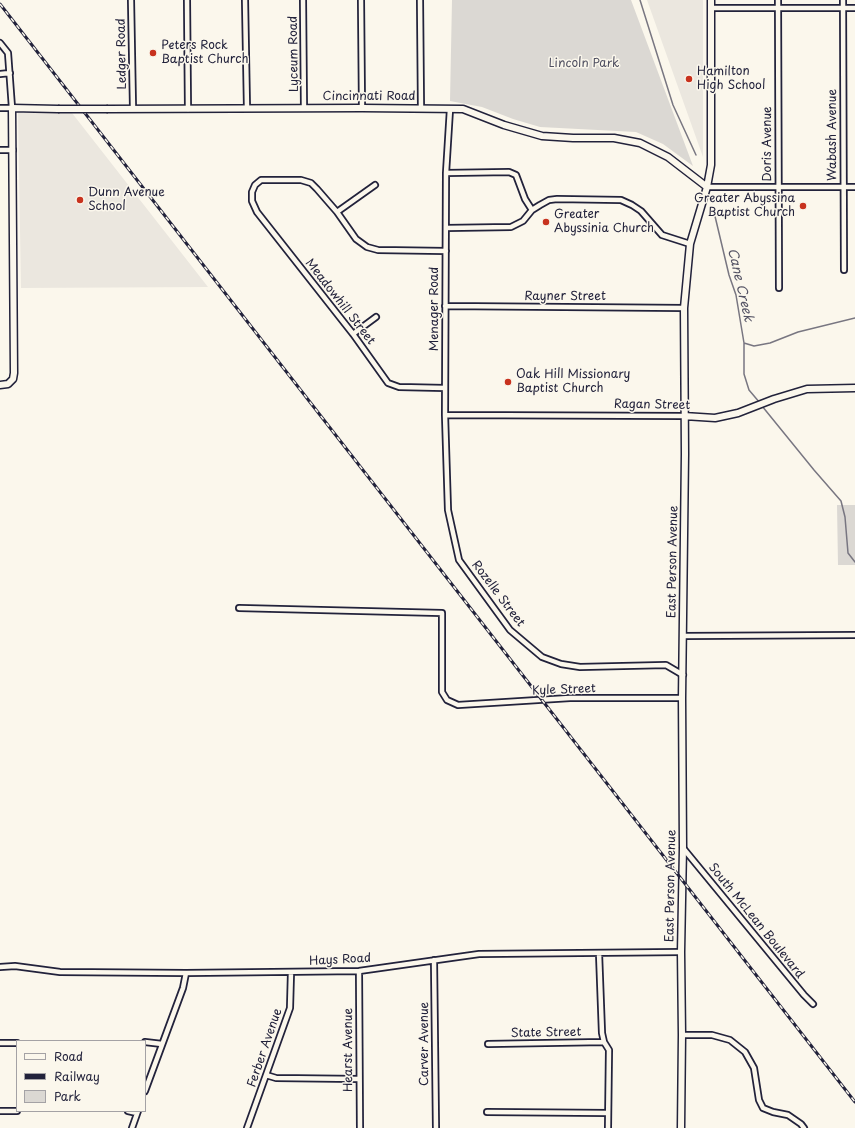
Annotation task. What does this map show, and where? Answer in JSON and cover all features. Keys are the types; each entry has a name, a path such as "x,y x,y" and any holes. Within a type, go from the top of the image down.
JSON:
{"street":[{"name":"Ledger Road","path":"131,0 133,108"},
{"path":"188,0 188,109"},
{"path":"245,0 247,108"},
{"name":"Lyceum Road","path":"303,0 304,108"},
{"path":"361,0 362,108"},
{"path":"420,0 420,108"},
{"name":"East Person Avenue","path":"681,1128 681,952 683,848 682,698 685,454 684,308 690,244 707,187 711,165 711,0"},
{"name":"Doris Avenue","path":"778,0 779,288"},
{"name":"Wabash Avenue","path":"843,0 844,270"},
{"path":"711,8 855,8"},
{"path":"0,43 8,53 12,108 14,373 13,379 8,384 0,385"},
{"path":"0,74 10,74"},
{"path":"0,108 12,108"},
{"name":"Cincinnati Road","path":"12,108 463,109 511,127 542,136 614,138 640,143 668,157 707,187"},
{"name":"Menager Road","path":"448,510 445,415 445,306 446,173 450,109"},
{"path":"0,150 13,150"},
{"path":"446,173 509,172 516,175 525,199 532,210"},
{"name":"Meadowhill Street","path":"337,212 317,188 311,183 301,180 261,180 255,185 252,192 252,201 257,212 352,334 388,383 399,387 445,388"},
{"path":"375,185 337,212 356,239 367,247 378,250 446,251"},
{"path":"707,187 855,187"},
{"path":"446,228 511,227 523,222 532,210 549,200 621,200 632,204 641,211 662,235 690,244"},
{"name":"Rayner Street","path":"445,306 684,308"},
{"path":"352,334 376,317"},
{"name":"Ragan Street","path":"445,415 684,416 716,418 738,414 806,389 855,388"},
{"name":"Rozelle Street","path":"448,510 459,560 510,630 542,657 561,664 580,667 666,665 683,675"},
{"name":"Kyle Street","path":"239,608 442,613 442,692 446,700 458,705 570,698 682,698"},
{"path":"683,636 855,635"},
{"name":"South McLean Boulevard","path":"683,848 804,995 814,1004"},
{"name":"Hays Road","path":"0,967 15,966 60,972 186,973 359,971 479,954 681,952"},
{"path":"599,953 602,1033 604,1042 609,1050 608,1128"},
{"name":"Carver Avenue","path":"434,960 436,1128"},
{"name":"Hearst Avenue","path":"359,971 360,1128"},
{"name":"Ferber Avenue","path":"247,1128 290,1008 291,972"},
{"path":"146,1088 183,988 186,973"},
{"path":"682,1035 712,1035 730,1040 745,1052 754,1068 759,1100 763,1108 788,1115 801,1124 804,1128"},
{"path":"146,1042 162,1044"},
{"name":"State Street","path":"488,1044 604,1042"},
{"path":"0,1043 16,1043"},
{"path":"266,1075 276,1078 359,1079"},
{"path":"0,1111 16,1111"},
{"path":"132,1128 137,1112"},
{"path":"487,1112 608,1113"}],"shaded area":[{"name":"Hamilton High School","path":"647,0 703,0 703,157"},
{"name":"Dunn Avenue School","path":"18,113 72,113 208,287 21,288"}],"green space":[{"name":"Lincoln Park","path":"452,0 631,0 693,166 663,144 636,132 540,127 513,119 482,107 450,101"},
{"path":"837,505 855,505 855,565 838,565"}],"waterway":[{"name":"Cane Creek","path":"640,0 673,105 696,155"},
{"name":"Cane Creek","path":"714,212 729,275 736,295 744,343 754,346 770,343 798,332 855,318"},
{"path":"744,343 744,374 749,390 760,403"},
{"path":"762,406 841,501 845,517 848,553 855,562"}],"railway":[{"path":"0,4 855,1102"}],"place":[{"name":"Peters Rock Baptist Church","path":"153,53"},
{"name":"Hamilton High School","path":"689,79"},
{"name":"Dunn Avenue School","path":"80,200"},
{"name":"Greater Abyssina Baptist Church","path":"803,206"},
{"name":"Greater Abyssinia Church","path":"546,222"},
{"name":"Oak Hill Missionary Baptist Church","path":"508,382"}]}
